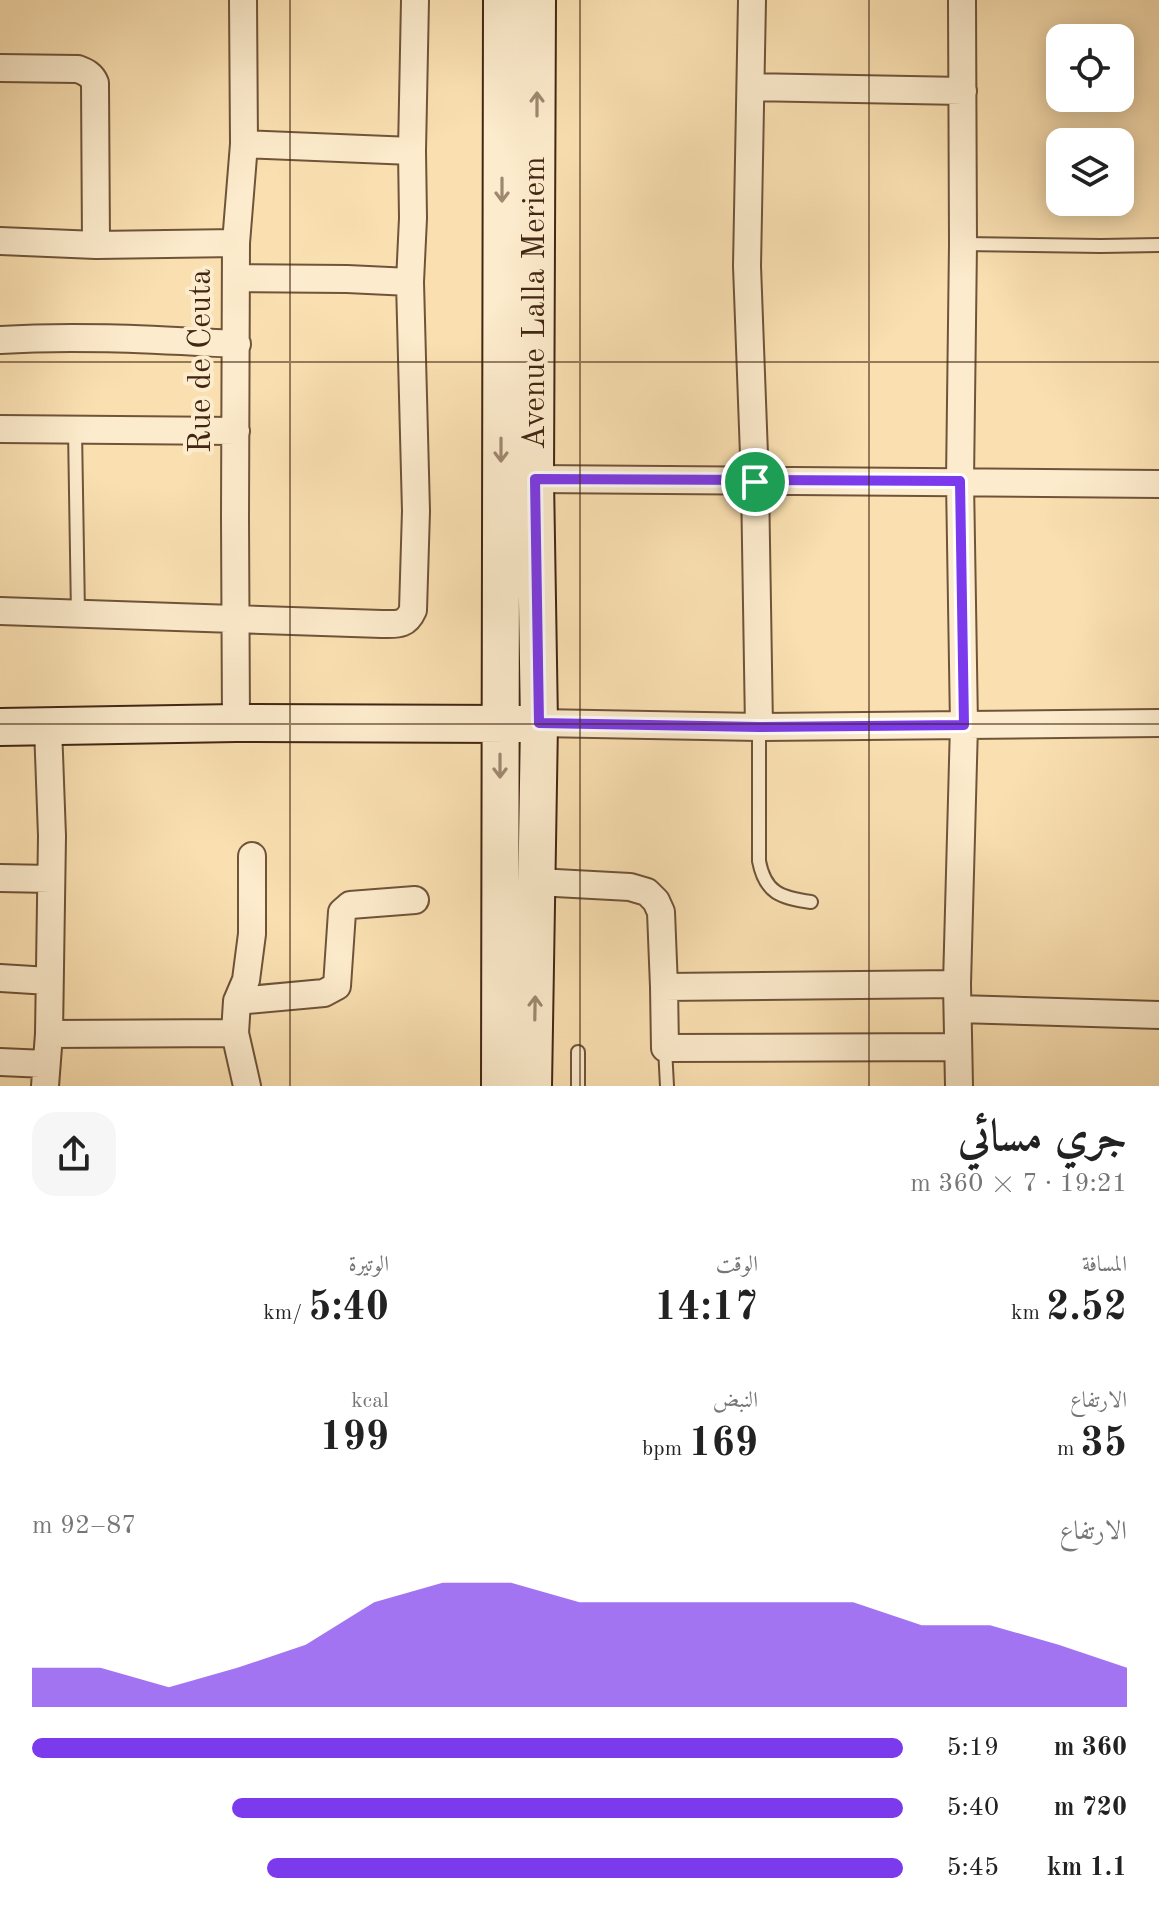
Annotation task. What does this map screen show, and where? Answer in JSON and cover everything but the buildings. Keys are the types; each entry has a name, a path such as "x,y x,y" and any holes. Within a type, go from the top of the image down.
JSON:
{"street":[{"name":"Rue de Ceuta","path":"236,723 236,243 244,144 243,0"},
{"path":"0,611 382,624 400,624 409,619 413,610 416,511 410,282 415,0"},
{"name":"Avenue Lalla Meriem","path":"500,1086 502,0"},
{"name":"Avenue Lalla Meriem","path":"533,1086 539,723 535,479 537,0"},
{"path":"752,0 747,266 759,727"},
{"path":"959,1086 957,997 964,725 960,481 962,0"},
{"path":"0,68 78,69 93,78 96,245"},
{"path":"751,87 963,91"},
{"path":"244,144 412,151"},
{"path":"0,241 96,245 236,243"},
{"path":"236,278 410,282"},
{"path":"0,340 125,339 237,344"},
{"path":"0,429 236,431"},
{"path":"535,479 1159,484"},
{"path":"0,727 389,722 759,727 1159,723"},
{"path":"0,1062 46,1075 52,836 48,727"},
{"path":"247,1086 235,1033 237,1001 246,980 252,934 252,856"},
{"path":"0,878 51,879"},
{"path":"537,882 630,887 647,892 656,901 661,912 665,1048 958,1047"},
{"path":"237,1001 324,993 337,986 342,912 350,905 415,900"},
{"path":"0,978 49,981"},
{"path":"664,987 957,997 1159,1015"},
{"path":"49,1034 235,1033"}],"lane":[{"path":"963,244 1159,245"},
{"path":"75,430 78,614"},
{"path":"759,727 759,861 762,877 773,891 788,899 811,902"},
{"path":"665,1048 667,1086"},
{"path":"578,1052 578,1086"}],"route":[{"path":"535,479 755,482 960,481 964,725 759,727 539,723 535,479"}]}
